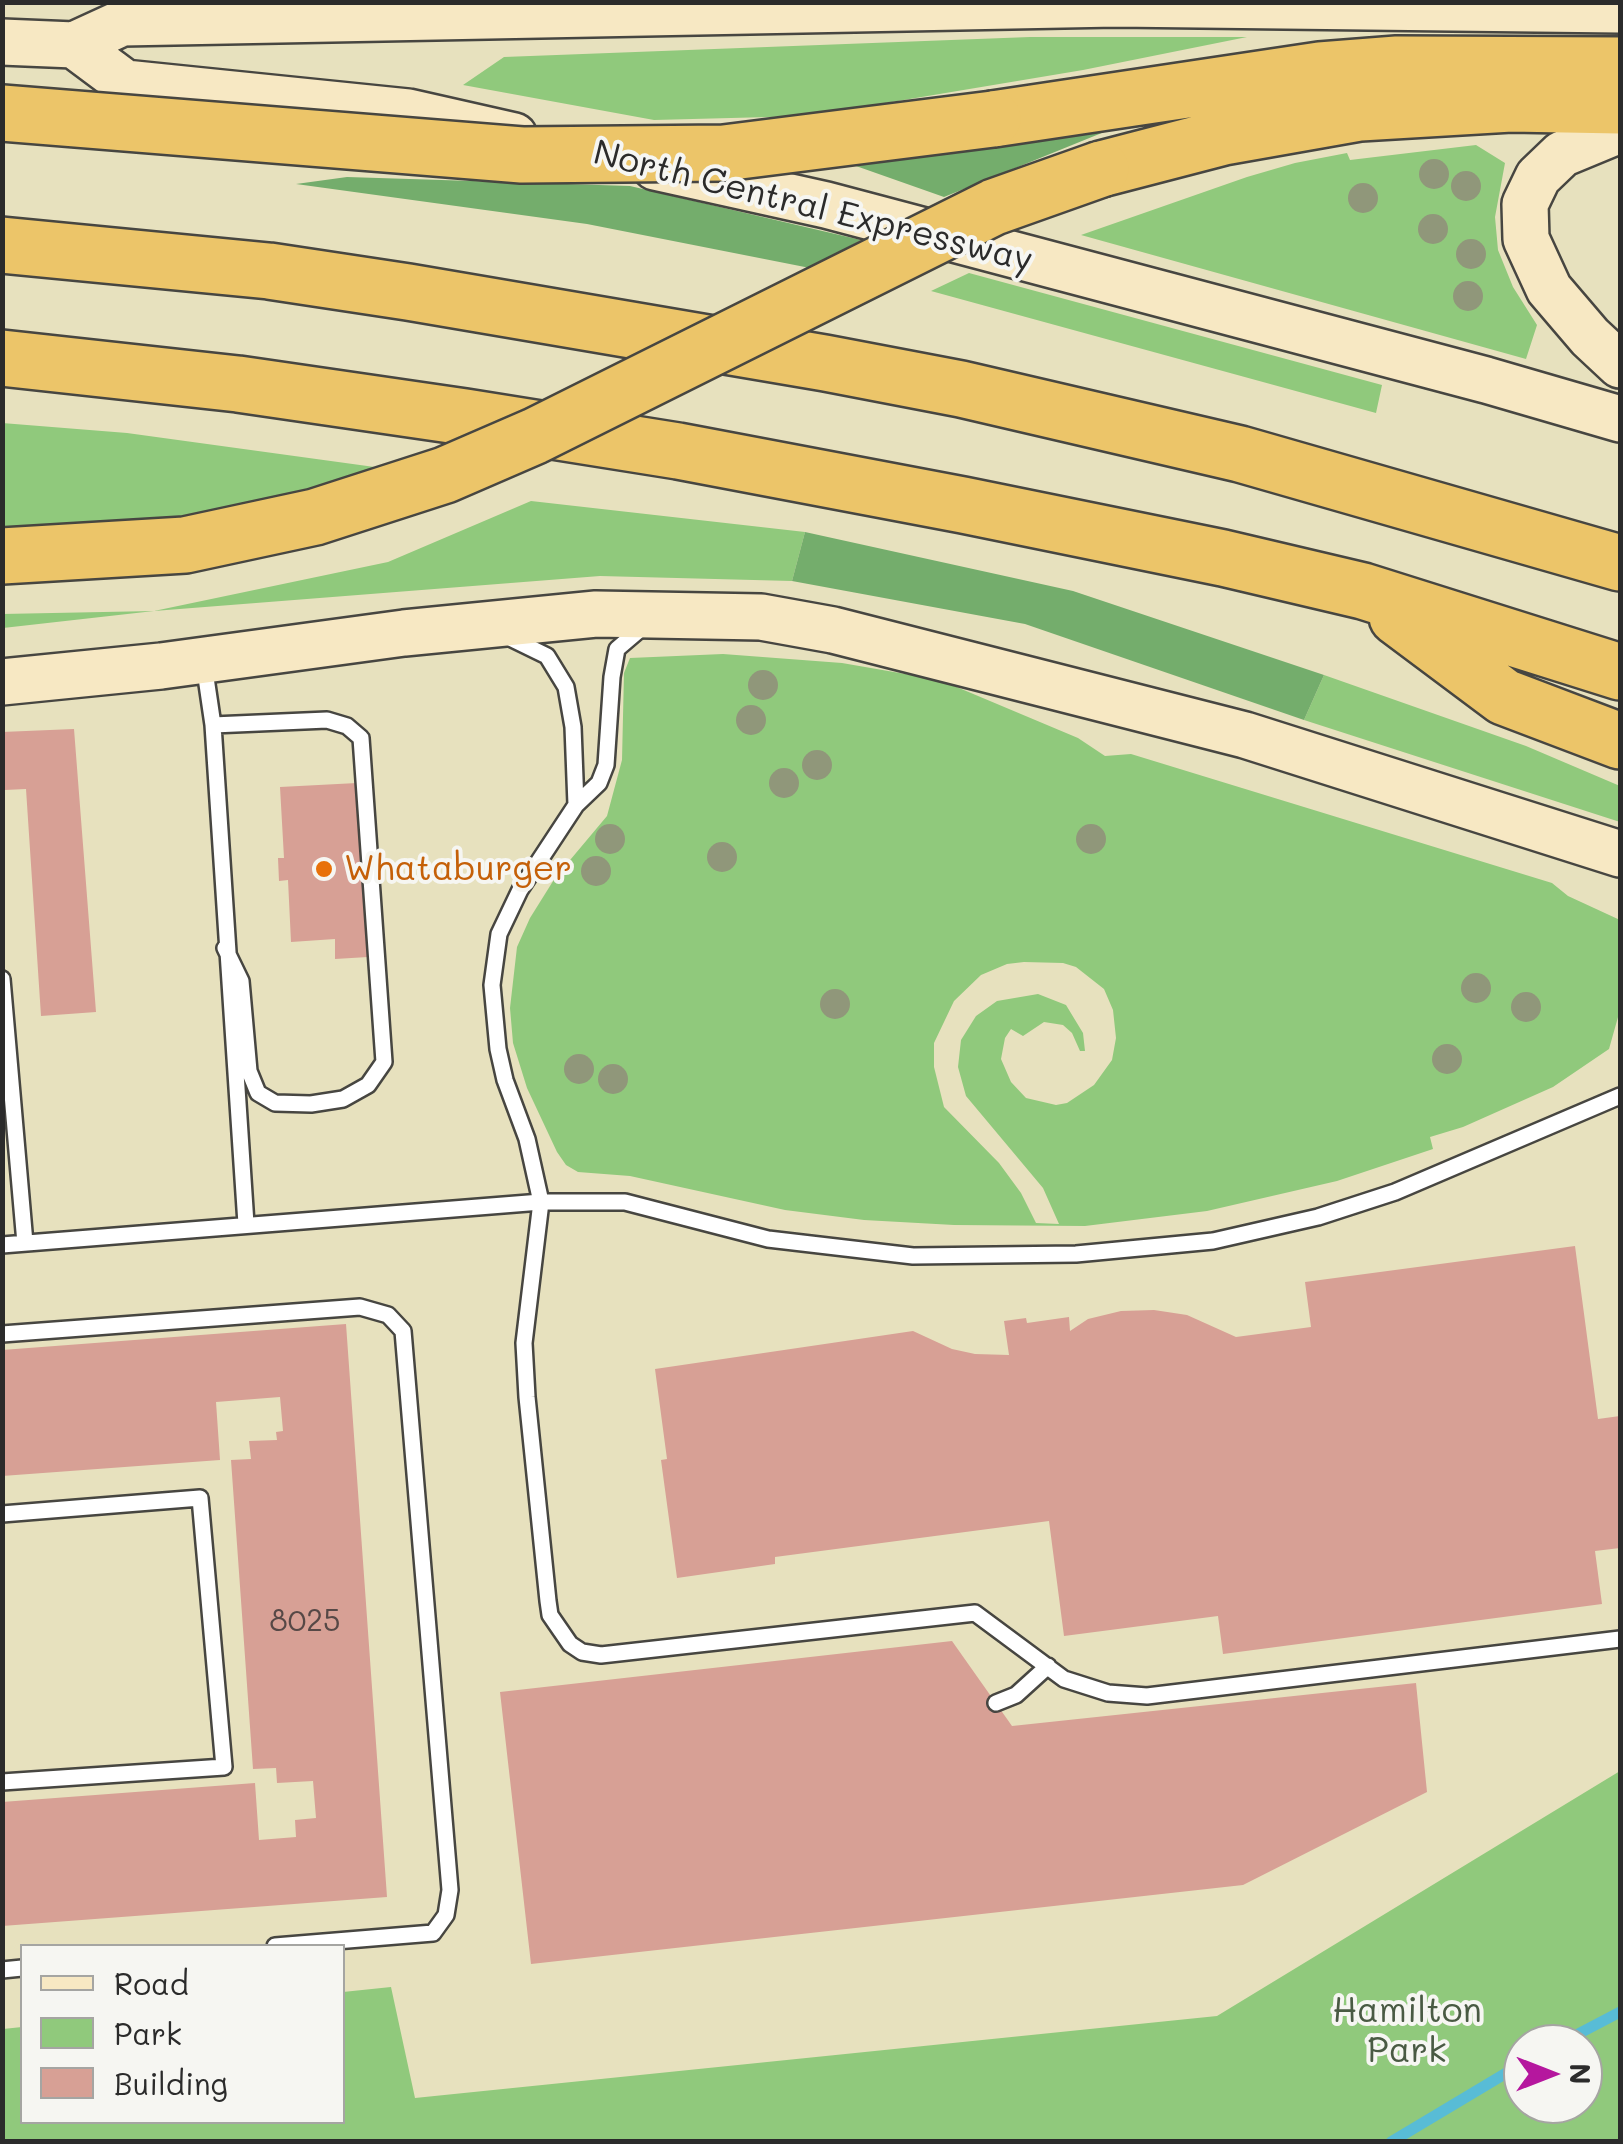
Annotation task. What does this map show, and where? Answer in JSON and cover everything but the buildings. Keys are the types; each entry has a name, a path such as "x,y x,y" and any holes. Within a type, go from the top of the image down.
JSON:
{"highway":[{"path":"2,113 522,155 724,153 993,119 1320,70 1397,64 1620,66"},
{"path":"2,556 186,544 315,517 445,475 535,436 994,207 1102,169 1224,137 1360,113 1511,104 1620,106"},
{"path":"2,245 269,271 390,289 942,386 1240,454 1620,563"},
{"path":"2,358 238,384 678,452 1167,546 1363,592 1620,672"},
{"path":"1363,592 1504,696 1620,741"}],"main road":[{"path":"2,42 74,45 122,23 1116,4 1613,8"},
{"name":"North Central Expressway","path":"74,45 126,83 408,112 826,205 1620,419"},
{"path":"1620,130 1562,154 1538,177 1525,204 1526,238 1550,289 1620,365"},
{"path":"2,682 596,614 761,617 833,630 1246,735 1620,854"}],"lane":[{"path":"676,614 638,628 617,649 606,765 599,783 576,805 520,890 499,934 492,984 498,1050 527,1139 541,1202 524,1343 526,1379 550,1615 570,1644 582,1652 601,1656 975,1613 1064,1680 1108,1693 1147,1696 1620,1639"},
{"path":"484,625 547,656 566,687 574,727 576,805"},
{"path":"204,660 212,725 246,1224"},
{"path":"212,725 328,720 348,726 361,738 384,1062 368,1085 343,1100 311,1104 275,1103 258,1094 249,1071 241,981 226,948"},
{"path":"2,979 25,1243"},
{"path":"2,1246 541,1202 625,1202 768,1239 913,1256 1076,1254 1194,1242 1318,1216 1395,1192 1620,1096"},
{"path":"2,1334 360,1308 388,1315 403,1331 450,1890 446,1915 433,1933 299,1944"},
{"path":"2,1514 200,1498 224,1766 2,1782"},
{"path":"996,1703 1016,1695 1048,1666"}],"green space":[{"path":"1030,37 1247,37 1083,70 808,116 654,120 463,85 504,57"},
{"path":"1114,128 944,197 856,166"},
{"path":"1476,145 1505,163 1495,217 1498,250 1513,287 1537,325 1526,359 1081,235 1295,163 1347,153 1350,160"},
{"path":"347,177 630,186 861,240 810,268 587,224 296,184"},
{"path":"969,273 1382,385 1376,413 931,291"},
{"path":"2,423 127,433 389,469 202,520 3,536"},
{"path":"531,501 805,532 792,581 600,576 154,611 388,562"},
{"path":"805,532 1073,591 1324,675 1304,720 1025,624 792,581"},
{"path":"154,611 3,628 2,614"},
{"path":"723,654 842,663 940,680 1078,738 1105,756 1131,754 1552,883 1568,896 1620,920 1620,1010 1609,1049 1553,1087 1463,1127 1430,1137 1433,1149 1337,1181 1207,1211 1085,1226 864,1220 785,1210 630,1176 578,1172 566,1165 557,1152 527,1088 513,1043 510,1008 517,947 530,918 555,878 607,816 622,760 624,673 630,658","holes":["1063,963 1076,967 1104,989 1113,1010 1116,1038 1112,1060 1094,1085 1067,1103 1056,1105 1026,1098 1011,1082 1001,1059 1011,1029 1023,1036 1044,1022 1063,1025 1072,1033 1080,1051 1085,1051 1083,1033 1066,1005 1038,994 997,1001 976,1016 961,1040 958,1067 966,1096 1043,1188 1059,1224 1036,1223 999,1163 944,1107 934,1067 934,1043 954,1001 981,975 1007,964"]},
{"path":"1324,675 1526,746 1620,786 1620,822 1304,720"},
{"name":"Hamilton Park","path":"1620,1771 1620,2141 3,2141 3,2029 20,2027 20,2124 345,2124 345,1992 391,1987 415,2098 1217,2016"}],"waterway":[{"path":"1597,2024 1620,2012"},
{"path":"1391,2142 1503,2075"}],"place":[{"name":"Whataburger","path":"324,869"}]}
